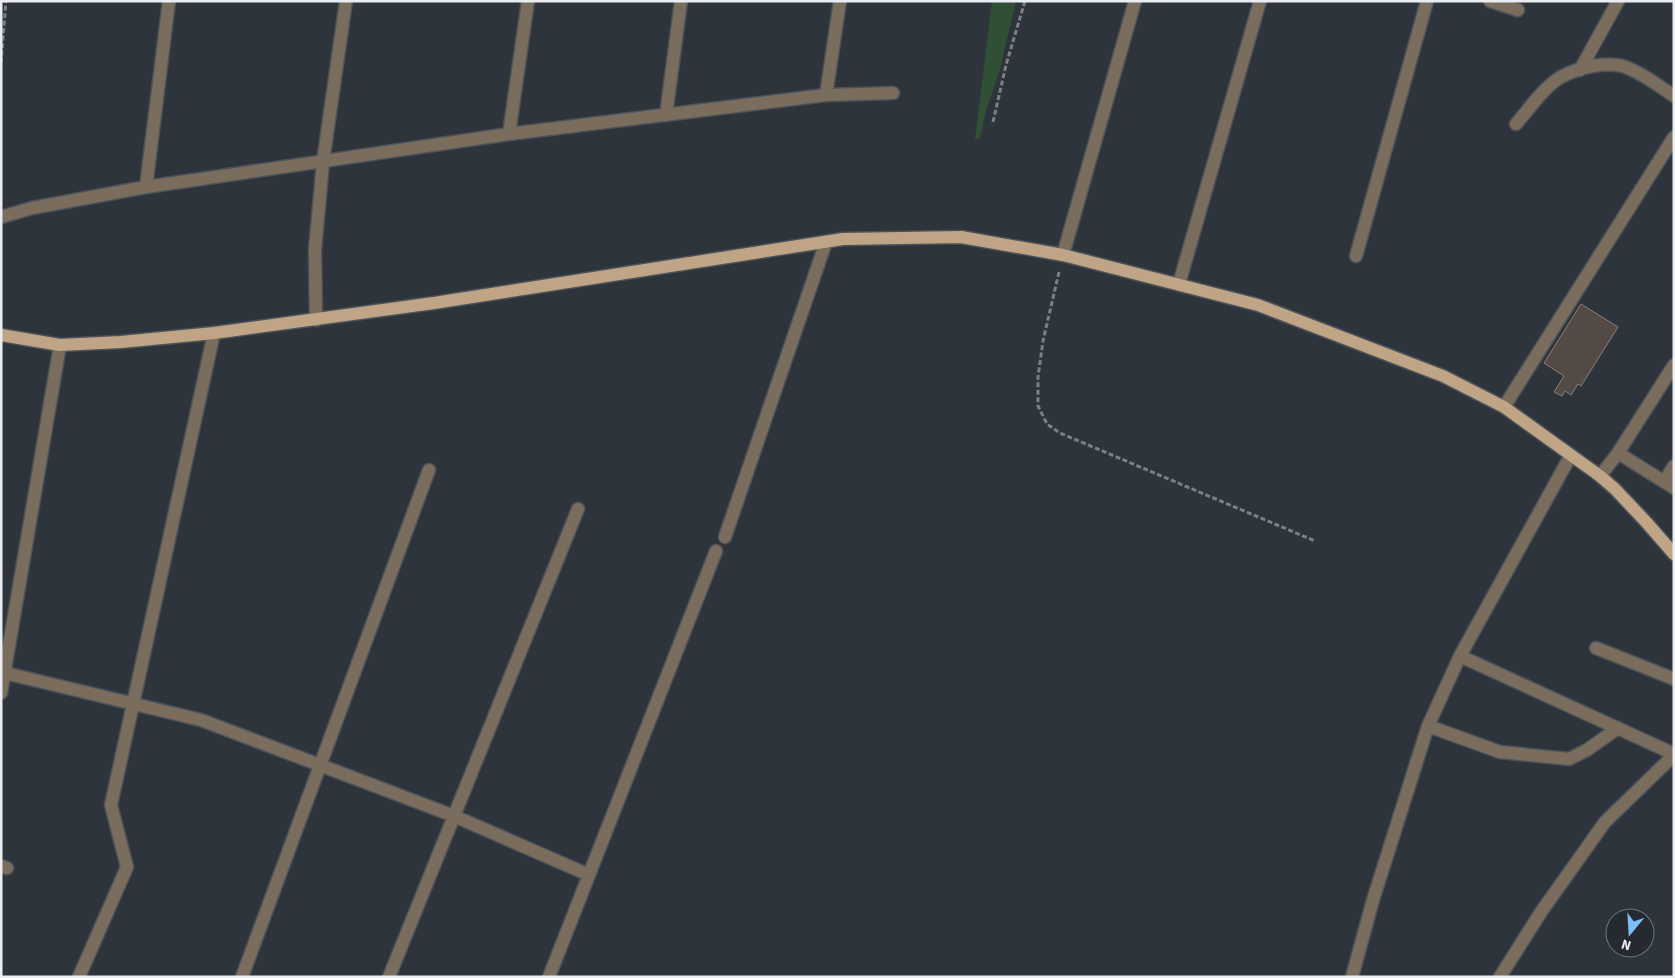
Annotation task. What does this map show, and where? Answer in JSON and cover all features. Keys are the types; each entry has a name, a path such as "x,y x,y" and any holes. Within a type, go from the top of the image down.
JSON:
{"main road":[{"path":"1,334 60,345 121,342 214,333 434,303 842,239 961,237 1063,255 1258,305 1443,376 1504,407 1600,476 1615,489 1674,554"}],"street":[{"path":"146,187 169,1"},
{"path":"316,320 315,250 323,162 346,1"},
{"path":"509,134 528,1"},
{"path":"666,115 681,1"},
{"path":"826,95 840,1"},
{"path":"1063,255 1135,1"},
{"path":"1180,284 1260,1"},
{"path":"1356,256 1427,1"},
{"path":"1490,1 1518,10"},
{"path":"1580,70 1618,1"},
{"path":"1516,124 1540,96 1561,77 1592,66 1611,64 1627,68 1674,96"},
{"path":"1,217 32,208 146,187 509,134 826,95 893,93"},
{"path":"1504,407 1674,137"},
{"path":"725,537 826,242"},
{"path":"79,977 127,867 111,804 214,333"},
{"path":"1,693 3,672 60,345"},
{"path":"1600,476 1618,453 1674,365"},
{"path":"1618,453 1669,485 1674,466"},
{"path":"1352,977 1373,900 1428,726 1460,656 1571,455"},
{"path":"242,977 429,470"},
{"path":"389,977 578,508"},
{"path":"549,977 716,552"},
{"path":"1596,648 1674,679"},
{"path":"1460,656 1674,755 1605,822 1541,912 1500,977"},
{"path":"3,672 201,720 454,816 589,875"},
{"path":"1428,726 1500,752 1569,759 1587,750 1618,728"}],"path":[{"path":"1,63 6,1"},
{"path":"993,122 1006,65 1025,1"},
{"path":"1063,255 1043,340 1038,377 1038,406 1047,424 1060,433 1315,541"}],"green space":[{"path":"992,1 1016,1 1000,69 986,111 980,138 975,139"}],"building":[{"path":"1581,304 1618,327 1581,386 1578,384 1571,395 1565,391 1562,396 1554,392 1564,376 1544,363"}]}
